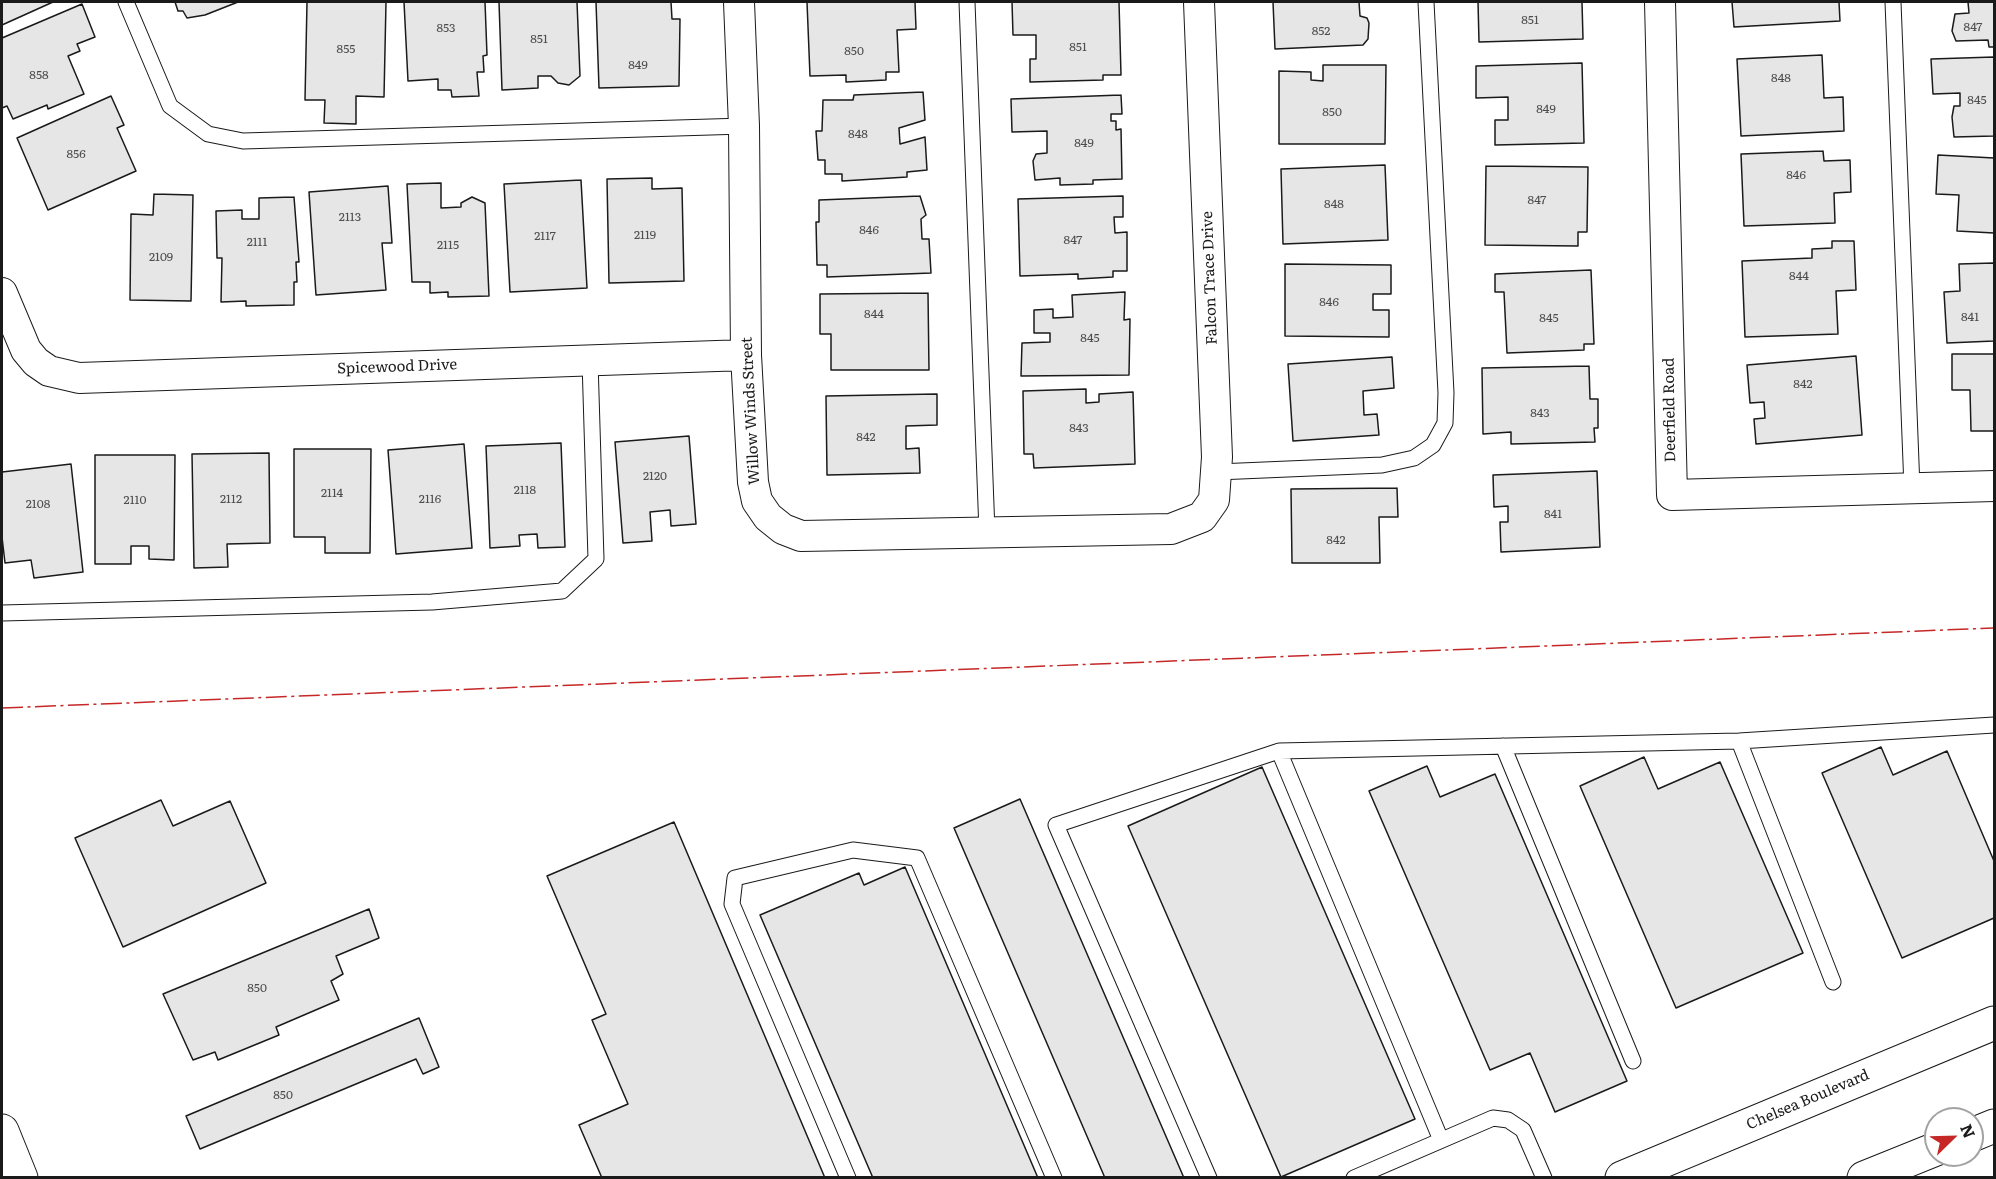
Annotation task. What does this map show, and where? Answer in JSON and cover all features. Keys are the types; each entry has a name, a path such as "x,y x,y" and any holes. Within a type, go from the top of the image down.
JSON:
{"main road":[{"name":"Chelsea Boulevard","path":"1622,1178 1995,1023"},
{"path":"2,1131 21,1178"},
{"path":"1864,1178 1924,1154"}],"street":[{"name":"Willow Winds Street","path":"739,2 744,126 746,355 753,482 763,509 783,529 801,536 1171,529"},
{"name":"Falcon Trace Drive","path":"1171,529 1202,517 1214,500 1217,472 1199,2"},
{"name":"Deerfield Road","path":"1660,2 1672,495 1995,486"},
{"name":"Spicewood Drive","path":"2,293 26,350 49,371 79,378 746,355"}],"lane":[{"path":"126,2 170,106 208,134 243,141 744,126"},
{"path":"967,2 987,532"},
{"path":"1217,472 1382,465 1414,458 1433,445 1445,423 1446,393 1426,2"},
{"path":"1893,2 1912,488"},
{"path":"2,613 432,602 562,591 596,559 590,361"},
{"path":"1209,1178 1056,825 1279,751 1739,741 1995,725"},
{"path":"1739,741 1833,982"},
{"path":"1503,746 1633,1061"},
{"path":"1279,751 1441,1140"},
{"path":"848,1178 732,904 735,878 854,850 917,858 1054,1178"},
{"path":"1354,1178 1492,1118 1508,1120 1523,1130 1544,1178"}],"building":[{"path":"2,2 53,2 2,25"},
{"path":"175,2 238,2 205,15 187,18 183,11 178,11"},
{"path":"307,2 386,2 384,97 356,96 356,124 324,123 325,100 305,100"},
{"path":"404,2 485,2 487,55 483,56 484,72 477,72 479,96 452,97 451,90 438,90 438,79 408,81"},
{"path":"499,2 577,2 580,76 569,85 558,83 551,76 538,76 538,88 502,90"},
{"path":"596,2 671,2 672,19 680,19 679,86 599,88"},
{"path":"807,2 915,2 916,29 897,30 899,72 886,72 886,80 846,82 846,75 810,76"},
{"path":"1012,2 1119,2 1121,75 1103,75 1103,80 1030,82 1030,59 1036,59 1036,35 1013,35"},
{"path":"1273,2 1359,2 1360,16 1367,18 1369,23 1368,39 1363,45 1275,49"},
{"path":"1478,2 1582,2 1583,39 1479,42"},
{"path":"1732,2 1839,2 1840,21 1734,27"},
{"path":"1968,2 1994,2 1994,47 1989,47 1988,40 1956,41 1952,31 1955,14 1969,13"},
{"path":"82,4 95,37 77,44 80,51 68,56 84,94 48,109 47,105 13,119 7,106 2,108 2,38"},
{"path":"1822,55 1824,98 1843,97 1844,131 1741,136 1737,59"},
{"path":"1994,57 1994,136 1954,137 1952,117 1954,106 1960,106 1960,93 1933,94 1931,59"},
{"path":"1582,63 1584,143 1495,145 1495,120 1508,120 1508,97 1476,98 1476,66"},
{"path":"1323,65 1386,65 1385,144 1279,144 1279,71 1311,72 1311,80 1323,81"},
{"path":"923,92 925,120 899,128 900,144 925,137 927,170 907,172 907,177 842,181 842,174 825,174 825,160 818,160 816,131 822,131 823,100 853,100 854,95"},
{"path":"1121,95 1122,114 1111,114 1111,121 1116,121 1116,130 1121,129 1122,179 1093,180 1093,184 1060,185 1060,178 1035,180 1033,161 1036,154 1047,153 1047,131 1012,132 1011,99"},
{"path":"111,96 124,125 117,128 136,171 48,210 17,138"},
{"path":"1823,151 1824,161 1850,160 1851,192 1834,193 1835,223 1744,226 1741,154"},
{"path":"1938,155 1994,158 1994,233 1957,231 1959,195 1936,194"},
{"path":"1385,165 1388,240 1283,244 1281,169"},
{"path":"1486,166 1588,167 1587,232 1578,232 1578,246 1485,245"},
{"path":"652,178 652,189 682,188 684,281 609,283 607,179"},
{"path":"581,180 587,288 510,292 504,184"},
{"path":"441,183 441,208 461,207 461,203 472,197 485,203 489,296 448,297 448,292 430,293 430,282 412,282 407,184"},
{"path":"388,186 392,243 382,243 386,290 316,295 309,192"},
{"path":"154,194 193,195 191,301 130,300 131,214 153,215"},
{"path":"920,196 926,215 921,219 922,239 929,239 931,273 827,277 827,265 817,265 816,222 819,222 819,200"},
{"path":"1123,196 1123,217 1114,217 1115,233 1127,232 1127,271 1113,271 1113,277 1078,279 1078,274 1020,276 1018,199"},
{"path":"294,197 299,262 296,262 297,282 294,282 294,305 246,306 246,301 221,302 222,258 217,258 216,211 242,210 242,219 259,219 259,198"},
{"path":"1832,241 1854,241 1856,290 1836,291 1838,334 1745,337 1742,261 1812,258 1812,249 1832,248"},
{"path":"1994,263 1994,341 1947,343 1944,292 1960,291 1959,264"},
{"path":"1285,264 1391,265 1391,294 1373,294 1373,310 1389,310 1389,337 1285,336"},
{"path":"1591,270 1594,344 1584,344 1584,350 1507,353 1504,292 1495,292 1495,274"},
{"path":"1125,292 1124,320 1130,319 1129,375 1021,376 1022,343 1050,342 1050,333 1034,333 1034,310 1053,309 1053,318 1073,317 1072,295"},
{"path":"928,293 929,370 831,370 831,334 820,334 820,294"},
{"path":"1952,354 1994,354 1994,431 1971,431 1970,390 1952,390"},
{"path":"1856,356 1862,435 1756,444 1754,419 1765,418 1764,402 1750,403 1747,365"},
{"path":"1392,357 1394,388 1363,391 1364,415 1377,414 1379,435 1293,441 1288,364"},
{"path":"1589,366 1590,399 1598,399 1598,428 1594,428 1595,442 1511,444 1511,432 1483,434 1482,368"},
{"path":"1086,389 1086,403 1099,402 1099,394 1133,392 1135,464 1034,468 1033,454 1024,454 1023,391"},
{"path":"937,394 937,425 906,426 906,449 919,448 920,473 827,475 826,396"},
{"path":"689,436 696,524 671,526 670,510 650,512 652,541 623,543 615,442"},
{"path":"561,443 565,547 538,548 537,534 519,535 520,546 490,548 486,446"},
{"path":"464,444 472,548 396,554 388,450"},
{"path":"294,449 371,449 370,553 325,553 325,537 294,537"},
{"path":"269,453 270,543 227,544 228,567 194,568 192,454"},
{"path":"95,455 175,455 174,560 149,559 149,546 131,546 131,564 95,564"},
{"path":"71,464 83,572 34,578 31,560 5,563 2,537 2,472"},
{"path":"1597,471 1600,547 1501,552 1500,522 1508,522 1508,506 1494,507 1493,475"},
{"path":"1397,488 1398,517 1379,517 1380,563 1292,563 1291,489"},
{"path":"1881,747 1893,775 1947,751 1994,861 1994,918 1902,958 1822,773"},
{"path":"1644,757 1658,789 1720,762 1803,953 1676,1008 1580,786"},
{"path":"1427,766 1440,797 1495,774 1627,1081 1555,1112 1530,1053 1490,1070 1369,791"},
{"path":"1262,767 1415,1119 1281,1177 1128,826"},
{"path":"1020,799 1184,1178 1105,1178 954,828"},
{"path":"161,800 173,826 230,801 266,883 123,947 75,838"},
{"path":"674,822 825,1178 602,1178 579,1125 628,1104 592,1020 606,1014 547,876"},
{"path":"905,867 1038,1178 873,1178 760,915 859,873 864,885"},
{"path":"369,909 379,938 336,956 343,974 331,981 339,1000 276,1027 279,1035 218,1060 215,1052 193,1060 163,994"},
{"path":"419,1018 439,1067 423,1074 416,1059 200,1149 186,1116"}],"power":[{"path":"2,708 1994,628"}]}
